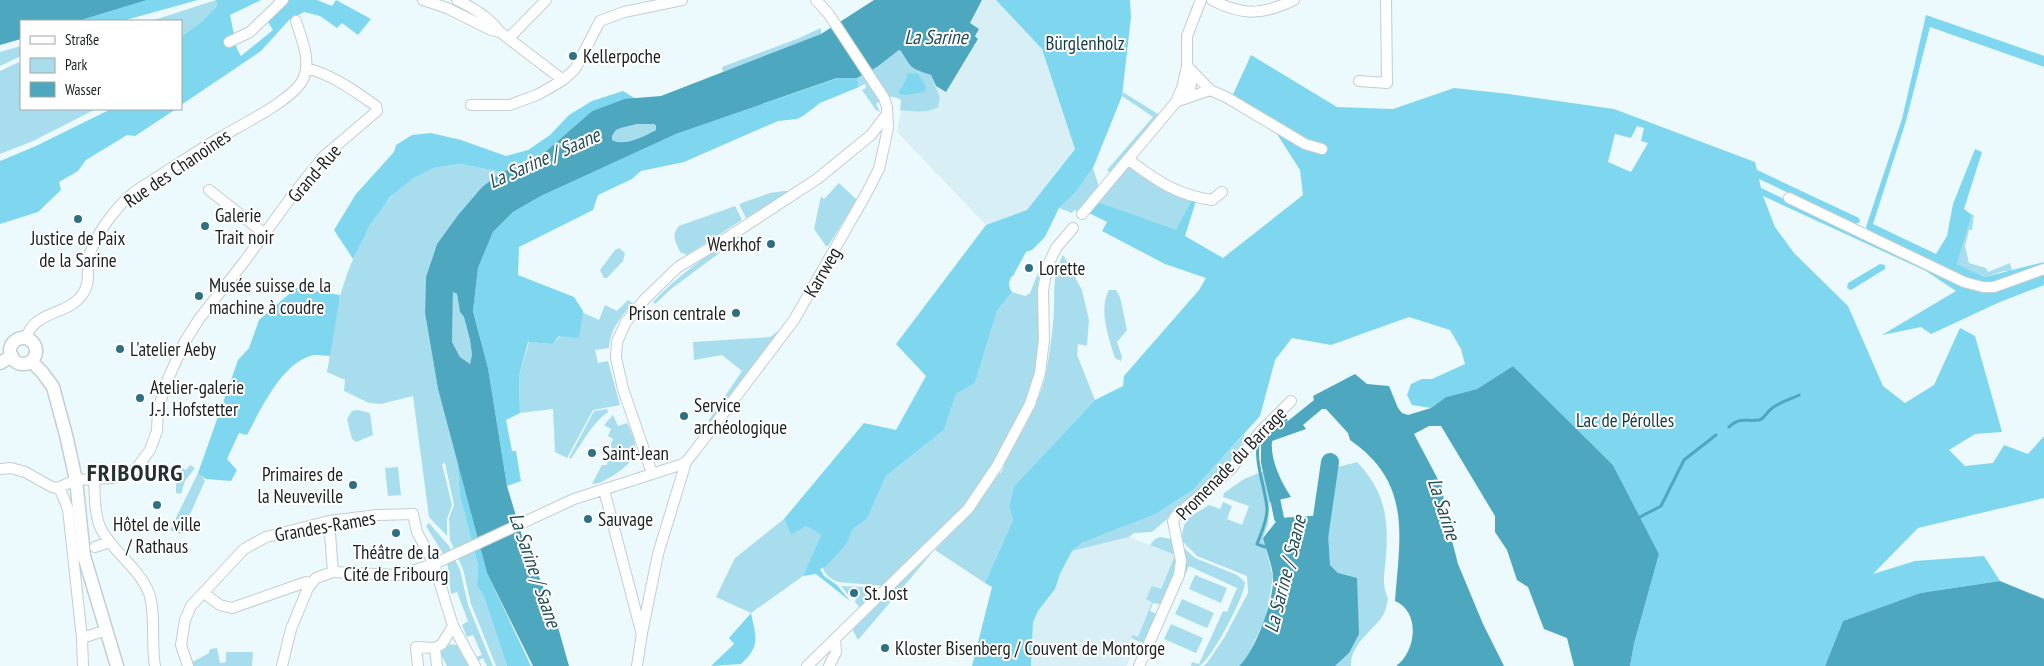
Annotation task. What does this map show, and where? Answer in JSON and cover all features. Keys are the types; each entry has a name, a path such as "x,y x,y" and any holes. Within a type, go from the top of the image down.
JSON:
{"main road":[{"path":"19,338 26,338 33,342 36,350 31,361 18,363 10,350 13,343 19,338"},
{"path":"0,364 12,356"},
{"path":"31,361 53,387 76,480 84,556 117,666"}],"street":[{"path":"229,42 250,32 283,0"},
{"path":"423,0 447,8 504,35"},
{"path":"457,0 473,7 491,21 504,35 563,80"},
{"path":"504,35 546,0"},
{"path":"470,105 510,104 539,94 563,80 575,69 600,21 624,12 677,0"},
{"path":"1082,214 1176,102 1182,88 1187,66 1187,36 1201,0"},
{"path":"1212,0 1228,8 1243,12 1262,12 1294,0"},
{"path":"1358,81 1387,83 1386,0"},
{"name":"Karrweg","path":"637,666 658,554 686,462 779,343 794,320 865,196 881,162 888,128 887,106 884,98 822,5"},
{"path":"296,21 305,50 306,68"},
{"path":"1187,66 1210,90 1226,97 1306,144 1322,149"},
{"name":"Grand-Rue","path":"58,488 76,480 121,476 135,470 150,450 157,431 158,409 168,379 184,344 199,319 324,156 377,111 376,106 326,73 306,68"},
{"name":"Rue des Chanoines","path":"26,338 29,329 42,317 67,308 85,291 88,282 88,262 91,251 120,203 134,192 222,136 259,116 299,86 306,68"},
{"path":"1176,102 1210,90"},
{"path":"652,473 623,389 616,358 617,342 626,322 645,299 678,267 799,192 824,174 871,134 887,114"},
{"path":"1129,160 1172,188 1191,197 1212,200 1222,192"},
{"path":"209,190 265,234"},
{"path":"1789,198 1964,282 1983,288 1994,287 2044,269"},
{"path":"807,666 968,509 997,466 1030,404 1040,373 1044,340 1043,292 1047,267 1056,248 1073,228"},
{"name":"Promenade du Barrage","path":"1139,666 1179,575 1181,561 1173,521 1175,517 1231,469 1260,432 1291,400"},
{"path":"282,666 291,629 311,584 316,578 333,572 398,575 439,562 574,499 686,462"},
{"path":"4,469 25,472 52,487 58,488 68,509 75,553 83,666"},
{"path":"94,479 96,511 100,527 110,542 135,571 149,594 155,666"},
{"path":"604,490 642,633"},
{"name":"Grandes-Rames","path":"188,666 181,648 181,642 185,620 191,606 207,594 244,549 266,537 329,521 377,515 413,514 417,532 439,562"},
{"path":"329,521 333,572"},
{"path":"95,547 110,542"},
{"path":"439,562 453,626 475,666"},
{"path":"207,594 220,605 232,608 306,582 311,584"},
{"path":"418,666 416,647 435,648 442,644 453,626"},
{"path":"82,638 107,630"},
{"path":"829,666 836,652 835,639"},
{"path":"435,648 437,666"}],"shaded area":[{"path":"982,0 996,0 1042,49 1075,148 1027,210 986,225 897,132 903,99 919,104 936,86 946,91 978,39 970,23"},
{"path":"1129,537 1175,555 1161,589 1152,586 1152,601 1138,637 1133,635 1128,645 1134,647 1127,666 1031,666 1033,622 1038,611 1055,589 1060,574 1072,551"}],"green space":[{"path":"147,0 198,0 126,20 81,20"},
{"path":"216,0 217,6 203,22 182,36 182,20 154,20"},
{"path":"216,0 261,0 230,15 237,49 241,56 273,30 266,19 289,0 317,0 332,6 336,0 371,19 358,35 342,23 337,28 320,16 304,12 289,20 261,51 182,104 182,36 203,21 217,6"},
{"name":"Bürglenholz","path":"996,0 1130,0 1131,17 1122,96 1093,168 1075,193 1059,208 1045,237 1032,250 1026,252 1012,276 1009,284 1012,292 997,311 975,383 956,394 944,430 886,476 867,519 852,530 847,543 825,567 820,569 824,576 837,585 850,601 816,574 803,576 821,535 806,526 791,535 784,519 864,423 896,430 926,376 896,344 986,225 1027,210 1075,149 1042,49"},
{"name":"Lac de Pérolles","path":"1926,15 2044,56 2044,67 1930,27 1906,121 1873,224 1936,254 1947,236 1953,204 1975,149 1982,152 1964,209 1972,215 1957,264 1985,277 2044,262 2044,285 2000,302 1931,334 1921,327 1882,335 1956,291 1926,271 1763,196 1775,227 1794,253 1848,306 1883,386 1905,403 1934,385 1960,328 1975,336 2002,432 1975,434 1949,450 1965,466 1993,463 2004,445 2028,454 2044,436 2044,498 1918,528 1873,574 1915,561 1984,556 2000,581 1920,593 1843,621 1825,666 1630,666 1634,644 1659,554 1613,465 1513,366 1477,389 1446,397 1431,408 1412,405 1407,395 1411,384 1422,379 1432,379 1465,364 1461,349 1450,330 1409,317 1331,345 1292,338 1275,360 1260,416 1194,489 1156,514 1082,543 1072,551 1060,574 1055,589 1038,611 1033,622 1031,666 972,666 992,587 985,583 1013,520 1009,506 1014,486 1095,400 1123,386 1124,376 1199,290 1206,278 1165,264 1102,231 1107,222 1089,213 1098,202 1176,230 1191,201 1196,201 1185,236 1223,258 1303,195 1300,170 1277,134 1229,103 1251,55 1337,107 1393,109 1454,88 1614,109 1755,162 1757,170 1859,218 1860,222 1855,224 1759,179 1761,188 1928,268 1932,261 1868,230 1866,227 1902,119","holes":["1637,126 1644,128 1641,141 1648,143 1631,172 1608,162 1615,134 1631,138"]},
{"path":"821,28 821,34 723,72 722,67"},
{"path":"20,46 20,56 0,66 0,52"},
{"path":"899,50 912,67 931,75 940,98 938,107 924,111 900,110 901,100 891,97 885,98 876,104 880,112 876,110 862,90 866,88 865,84 859,87 857,78 877,67"},
{"path":"19,62 20,110 94,110 33,141 0,154 0,71"},
{"path":"908,73 918,74 926,87 924,92 905,95 898,93"},
{"path":"838,78 857,78 859,87 820,103 797,119 778,121 684,162 641,171 632,179 598,195 593,210 519,247 518,275 574,297 583,311 579,338 559,336 553,344 528,342 519,376 520,413 506,420 512,451 516,451 521,481 507,486 488,368 473,310 478,268 493,232 513,212 541,196 676,134"},
{"path":"623,91 636,99 624,99 592,111 537,159 502,172 460,164 433,168 413,178 390,197 370,225 353,259 334,230 356,194 394,152 396,145 412,135 431,133 461,140 506,156 528,150 550,135 569,115 592,101"},
{"path":"1123,92 1161,116 1111,173 1107,170 1153,117 1122,96"},
{"path":"109,110 174,110 135,136 127,135 86,160 78,171 59,182 61,190 38,212 0,224 0,161 36,146"},
{"path":"637,124 654,124 656,130 640,138 628,141 617,142 612,140 616,130"},
{"path":"460,164 502,172 482,187 437,244 426,277 425,313 438,389 457,459 460,496 478,565 477,586 484,597 507,666 496,666 471,604 463,569 450,540 449,518 454,505 445,463 442,464 452,505 447,519 447,536 429,517 413,396 381,404 369,403 344,391 345,380 327,372 336,312 341,293 354,257 374,219 386,202 416,176 433,168"},
{"path":"1128,167 1133,168 1170,193 1191,201 1176,231 1098,202"},
{"path":"1093,168 1099,187 1079,212 1074,210 1072,213 1059,208 1075,193"},
{"path":"839,183 857,200 828,246 826,246 814,229 821,196 824,199"},
{"path":"790,191 746,218 739,204 770,193"},
{"path":"735,206 742,220 687,255 680,252 674,235 679,226"},
{"path":"1972,215 1974,215 1972,230 1969,230 1965,246 1969,263 1986,268 1988,272 2010,263 2012,271 2004,271 1985,277 1957,264"},
{"path":"721,247 722,251 671,289 655,304 653,302 685,272"},
{"path":"619,248 625,253 623,261 607,278 604,278 600,270 615,250"},
{"path":"1063,255 1082,290 1089,320 1087,346 1078,344 1077,355 1095,400 1014,486 1009,506 1013,520 985,583 935,550 972,511 999,472 1001,473 1003,465 1035,406 1047,368 1053,325 1054,289 1059,262"},
{"path":"1880,264 1885,265 1885,269 1851,290 1847,288 1848,283"},
{"path":"1041,265 1038,284 1040,341 1036,373 1026,403 995,463 964,508 886,586 838,582 831,578 825,573 823,568 848,540 852,530 867,519 886,476 944,430 956,394 975,383 997,311 1012,292 1025,296 1030,293"},
{"path":"296,288 340,295 330,356 310,356 290,368 265,401 247,435 239,433 227,459 237,470 231,481 206,479 198,473 238,360 249,348 259,320"},
{"path":"1109,290 1116,290 1120,297 1127,330 1117,342 1122,357 1121,361 1115,358 1104,315 1104,306"},
{"path":"453,292 457,294 460,312 464,317 470,340 472,355 470,364 460,357 452,342"},
{"path":"628,300 633,303 614,329 609,348 595,350 598,363 608,361 620,405 593,410 567,458 555,452 553,409 520,413 519,376 529,342 553,344 582,312 599,320 605,305 617,311"},
{"path":"781,329 709,422 742,371 722,355 694,360 693,342 770,337"},
{"path":"607,409 608,412 592,427 571,459 569,458 594,411"},
{"path":"358,410 370,413 373,435 356,442 352,439 347,419 352,411"},
{"path":"613,415 618,426 627,423 634,439 635,452 628,464 614,475 592,484 602,465 607,465 608,459 606,457 613,439 608,436 611,429 604,425"},
{"path":"1245,433 1240,451 1234,461 1152,532 1134,533 1129,537 1072,551 1082,543 1156,514 1194,489"},
{"path":"457,459 487,573 531,666 507,666 484,597 477,586 478,565 460,496"},
{"path":"1357,462 1373,483 1383,505 1387,529 1384,583 1388,598 1382,617 1357,645 1351,666 1335,666 1349,653 1338,573 1330,565 1327,515 1334,468"},
{"path":"190,465 195,468 185,481 181,494 176,493 176,476 182,468 186,470"},
{"path":"398,467 401,495 388,496 385,468"},
{"path":"1264,471 1270,502 1268,524 1263,538 1273,577 1266,617 1246,660 1239,666 1203,666 1224,638 1248,593 1247,576 1197,556 1182,541 1182,533 1186,522 1197,512 1209,505 1220,509 1223,502 1232,506 1227,519 1242,525 1249,506 1223,497 1224,493 1244,479"},
{"path":"198,473 202,475 205,481 181,534 170,530"},
{"path":"784,519 791,535 806,526 821,535 803,576 751,613 716,597 735,558"},
{"path":"429,523 449,546 460,570 468,605 493,666 487,666 483,658 477,661 476,657 482,655 473,635 467,637 462,625 468,621 457,592 451,594 447,560 426,526"},
{"path":"1160,537 1171,539 1175,547 1177,555 1175,572 1163,605 1153,603 1150,611 1157,614 1143,643 1131,638 1133,635 1138,637 1152,602 1146,599 1152,586 1161,589 1175,555 1150,545 1155,539"},
{"path":"1183,547 1195,558 1237,575 1245,582 1240,600 1219,641 1199,666 1191,666 1192,662 1199,664 1223,611 1227,612 1237,588 1189,566 1169,612 1166,611"},
{"path":"932,553 858,640 853,631 855,625"},
{"path":"1195,575 1227,588 1221,603 1189,589"},
{"path":"841,586 883,588 861,609 855,602 856,596 849,596"},
{"path":"1182,599 1214,613 1207,628 1175,614"},
{"path":"751,613 755,635 752,652 741,664 711,666 734,644 729,638"},
{"path":"1171,624 1203,638 1196,653 1164,639"},
{"path":"450,644 461,646 470,666 447,666 440,652"},
{"path":"217,648 220,663 226,662 226,652 253,652 252,666 192,666 191,663 209,653 210,649"}],"water":[{"path":"0,0 147,0 81,20 20,20 20,39 0,45"},
{"name":"La Sarine","path":"874,0 982,0 970,23 979,29 975,36 978,39 946,92 936,86 931,75 912,67 899,50 877,67 857,78 837,78 676,134 541,196 513,212 493,232 478,268 473,311 488,368 507,486 522,536 554,613 569,666 533,666 487,573 438,389 425,313 426,277 437,244 482,187 502,172 537,159 592,111 624,99 661,96 821,34","holes":["637,124 654,124 656,130 640,138 628,141 617,142 612,140 616,130","453,292 457,294 460,312 464,317 470,340 472,355 470,364 460,357 452,342"]},
{"name":"Lac de Pérolles","path":"1513,366 1613,465 1659,554 1634,644 1630,666 1574,666 1567,638 1544,629 1528,587 1517,580 1507,550 1495,532 1495,516 1441,426 1429,426 1414,434 1442,487 1447,521 1458,564 1483,624 1504,666 1396,666 1403,660 1408,651 1413,632 1409,614 1403,606 1395,601 1399,554 1398,512 1393,492 1384,474 1370,457 1350,440 1348,433 1326,409 1322,409 1303,425 1306,429 1272,441 1277,470 1291,497 1270,502 1261,463 1261,443 1271,429 1288,421 1314,400 1313,396 1355,374 1367,384 1389,386 1398,408 1402,413 1408,415 1431,408 1446,397 1477,389"},
{"path":"1327,515 1330,565 1338,573 1357,578 1359,634 1349,653 1335,666 1239,666 1257,637 1271,597 1273,576 1263,538 1279,518"},
{"path":"2000,581 2044,599 2044,666 1825,666 1843,621 1920,593"}],"waterway":[{"path":"1729,427 1740,420 1759,420 1774,407 1799,395"},
{"path":"1271,427 1286,420"},
{"path":"1640,517 1661,506 1684,460 1716,435"},
{"path":"1260,438 1258,464 1267,514 1257,544 1265,547"},
{"name":"La Sarine / Saane","path":"1319,538 1330,462"},
{"path":"1273,489 1279,518"}],"place":[{"name":"Kellerpoche","path":"573,56"},
{"name":"Justice de Paix de la Sarine","path":"78,219"},
{"name":"Galerie Trait noir","path":"205,226"},
{"name":"Werkhof","path":"771,244"},
{"name":"Lorette","path":"1029,268"},
{"name":"Musée suisse de la machine à coudre","path":"199,296"},
{"name":"Prison centrale","path":"736,313"},
{"name":"L'atelier Aeby","path":"120,349"},
{"name":"Atelier-galerie J.-J. Hofstetter","path":"140,398"},
{"name":"Service archéologique","path":"684,416"},
{"name":"Saint-Jean","path":"592,453"},
{"name":"Primaires de la Neuveville","path":"353,485"},
{"name":"Hôtel de ville / Rathaus","path":"157,505"},
{"name":"Sauvage","path":"588,519"},
{"name":"Théâtre de la Cité de Fribourg","path":"396,533"},
{"name":"St. Jost","path":"854,593"},
{"name":"Kloster Bisenberg / Couvent de Montorge","path":"885,648"}],"district":[{"name":"FRIBOURG","path":"135,472"}]}
